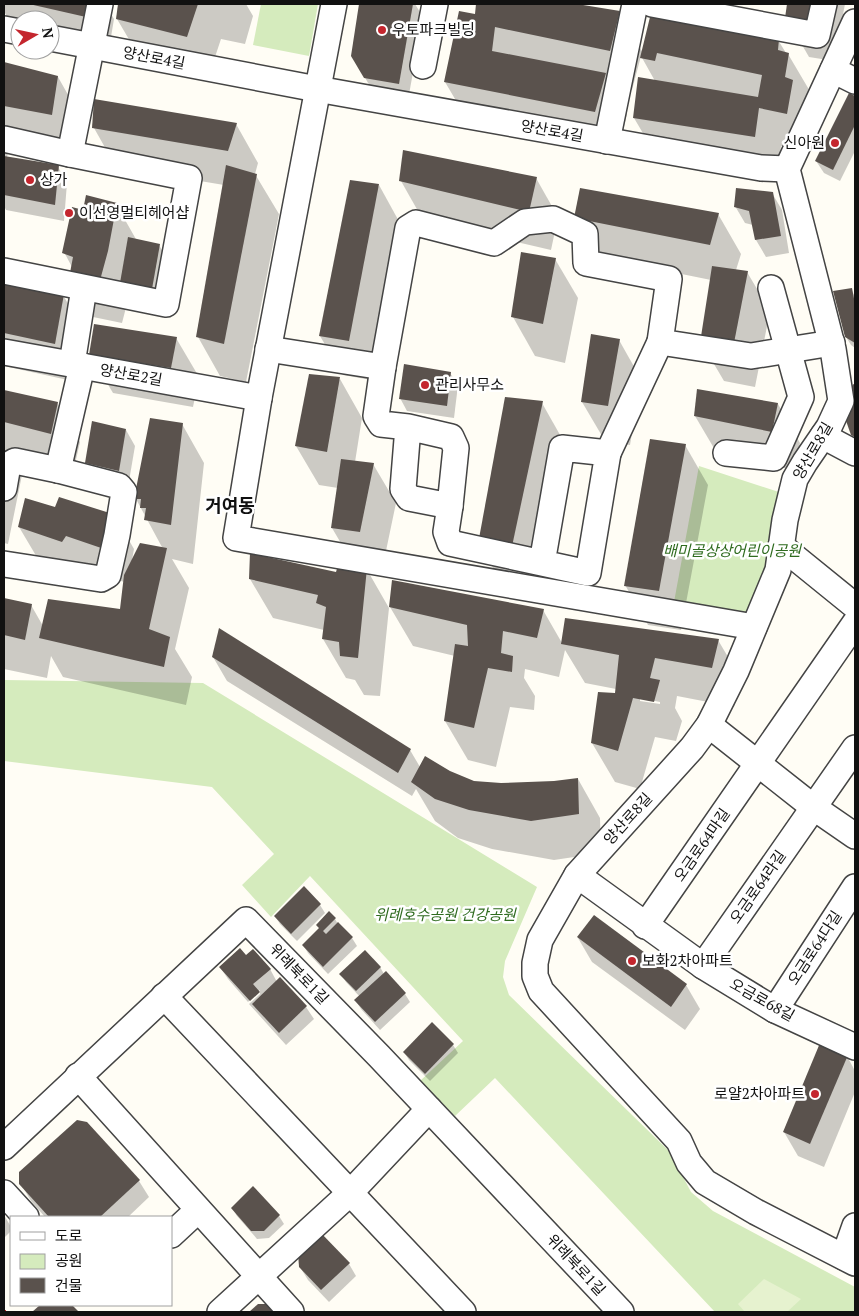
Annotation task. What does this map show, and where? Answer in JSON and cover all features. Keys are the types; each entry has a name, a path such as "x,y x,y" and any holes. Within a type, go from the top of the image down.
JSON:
{"street":[{"path":"70,154 100,4"},
{"path":"334,4 259,398 236,538 754,627"},
{"path":"423,66 434,4"},
{"path":"607,141 635,4"},
{"path":"652,4 750,13 817,35 824,4"},
{"path":"787,169 855,22"},
{"name":"양산로4길","path":"60,40 317,89 607,141 761,168 787,169"},
{"path":"833,70 855,81"},
{"path":"4,139 189,178 166,304 4,271"},
{"name":"양산로8길","path":"787,169 832,343 841,400 829,427 796,479 785,520 778,570 736,671 709,724 692,748 577,875 540,940 535,976 541,991 679,1141 689,1163 706,1182 756,1212 850,1260"},
{"path":"553,219 585,234 586,263 669,280 660,342 608,453 588,573 450,543 446,532 456,448 451,437 408,427 381,424 376,416 383,367 408,228 416,223 494,243 525,222 553,219"},
{"path":"58,470 77,365 84,288"},
{"path":"726,453 774,458 801,397 771,288"},
{"path":"660,342 751,356 832,343"},
{"path":"268,350 383,367"},
{"name":"양산로2길","path":"4,352 259,398"},
{"path":"408,427 402,489 409,498 450,506"},
{"path":"823,436 855,453"},
{"path":"542,563 562,448 608,453"},
{"path":"4,488 8,465 15,461 119,486 124,492 108,575 101,579 4,564"},
{"path":"781,546 855,606"},
{"name":"오금로64마길","path":"645,926 855,623"},
{"path":"709,724 813,807 855,836"},
{"name":"오금로64라길","path":"703,966 855,748"},
{"name":"오금로68길","path":"577,875 645,926 703,966 775,1010 855,1047"},
{"name":"오금로64다길","path":"775,1010 855,887"},
{"name":"위례북로1길","path":"4,1147 246,920 429,1109 621,1312"},
{"path":"164,996 349,1194 464,1312"},
{"path":"78,1076 291,1312"},
{"path":"220,1312 349,1194 429,1109"},
{"path":"4,1193 25,1216"},
{"path":"172,1234 198,1210"},
{"path":"850,1260 855,1226"}],"green space":[{"path":"261,4 318,4 309,56 253,45"},
{"name":"배미골상상어린이공원","path":"699,466 791,496 754,627 672,613"},
{"name":"위례호수공원 건강공원","path":"4,680 203,683 537,887 505,961 503,977 509,995 670,1152 691,1192 713,1211 855,1287 855,1312 715,1312 495,1078 455,1116 420,1081 463,1041 310,876 271,917 242,885 274,854 212,787 4,761"},
{"path":"764,1279 801,1299 787,1312 745,1312 738,1304"}],"building":[{"path":"29,4 88,4 86,17"},
{"path":"118,4 198,4 187,37 116,19"},
{"name":"우토파크빌딩","path":"359,4 413,4 399,84 364,78 351,56"},
{"path":"476,4 577,4 620,11 610,51 495,27 492,51 606,73 595,112 444,82 459,11 475,14"},
{"path":"787,4 815,4 812,22 785,18"},
{"path":"650,17 779,39 778,50 789,53 785,77 793,80 787,114 759,108 755,137 633,118 638,77 758,97 762,75 657,53 655,61 640,58"},
{"path":"4,62 58,76 52,115 4,106"},
{"name":"신아원","path":"849,93 855,96 855,125 833,170 815,161"},
{"path":"94,99 237,123 228,151 92,128"},
{"path":"403,150 537,177 529,212 399,181"},
{"name":"상가","path":"4,156 59,165 55,205 4,195"},
{"path":"226,165 257,174 224,344 196,337"},
{"path":"350,180 379,184 349,341 319,336"},
{"path":"580,188 719,213 710,245 574,218"},
{"path":"736,188 773,192 781,236 755,240 749,211 734,207"},
{"path":"86,195 117,203 108,251 99,284 69,278 73,257 62,253 72,207 83,210"},
{"path":"128,237 160,244 152,289 120,283"},
{"path":"521,252 556,258 543,324 511,317"},
{"path":"712,266 748,271 733,348 700,343"},
{"path":"4,283 64,294 55,344 4,333"},
{"path":"852,288 855,304 855,343 845,337 833,291"},
{"path":"94,324 177,337 171,368 89,355"},
{"path":"591,334 620,339 608,406 581,402"},
{"name":"관리사무소","path":"404,364 451,372 447,406 399,399"},
{"path":"309,374 340,377 327,452 295,446"},
{"path":"853,384 855,385 855,437 851,435 845,418 847,401"},
{"path":"697,389 778,403 772,432 694,416"},
{"path":"4,390 58,402 51,434 4,422"},
{"path":"505,397 543,401 511,551 478,544"},
{"path":"150,418 183,423 171,525 144,520 146,508 140,508 141,499 134,499"},
{"path":"92,421 126,429 119,471 85,463"},
{"path":"650,439 686,444 659,591 624,586"},
{"path":"341,459 374,463 360,532 331,528"},
{"path":"59,497 116,515 110,551 66,536 62,542 18,527 25,498 55,507"},
{"path":"140,543 167,548 149,629 170,637 164,667 39,638 48,599 120,609 124,575"},
{"path":"250,553 336,572 339,562 367,568 358,658 340,656 339,642 322,639 326,607 316,603 318,595 249,579"},
{"path":"392,580 544,609 537,638 503,631 501,653 513,656 512,672 488,668 474,728 444,721 455,644 468,646 467,625 389,607"},
{"path":"4,598 32,604 25,640 4,635"},
{"path":"565,618 719,639 712,668 655,658 650,678 660,680 654,702 633,698 618,751 591,743 598,692 615,693 619,655 561,644"},
{"path":"219,628 411,749 398,773 212,657"},
{"path":"425,756 450,771 474,781 501,783 578,778 579,814 531,821 469,810 435,799 411,782"},
{"path":"304,886 321,904 291,934 274,916"},
{"path":"329,911 336,918 323,931 326,934 338,922 353,937 323,967 302,945 319,928 316,925"},
{"name":"보화2차아파트","path":"594,915 687,984 671,1007 577,937"},
{"path":"240,948 246,955 253,949 271,969 253,984 260,992 250,1001 219,967"},
{"path":"365,950 381,967 356,991 339,974"},
{"path":"386,971 406,993 375,1022 354,1000"},
{"path":"280,977 307,1006 279,1033 252,1004"},
{"path":"432,1022 454,1044 425,1074 403,1052"},
{"name":"로얄2차아파트","path":"820,1043 848,1055 810,1144 783,1132"},
{"path":"77,1120 87,1122 140,1180 101,1216 48,1216 19,1184 19,1172"},
{"path":"253,1186 280,1215 264,1231 251,1231 231,1208"},
{"path":"320,1232 350,1263 321,1290 299,1267 298,1253"},
{"path":"258,1304 271,1304 279,1312 249,1312"},
{"path":"39,1306 73,1306 79,1312 32,1312"}],"tram line":[{"path":"4,1309 7,1312"}],"place":[{"name":"우토파크빌딩","path":"382,30"},
{"name":"신아원","path":"835,143"},
{"name":"상가","path":"30,180"},
{"name":"이선영멀티헤어샵","path":"69,213"},
{"name":"관리사무소","path":"425,385"},
{"name":"보화2차아파트","path":"632,961"},
{"name":"로얄2차아파트","path":"815,1094"}],"district":[{"name":"거여동","path":"230,506"}]}
